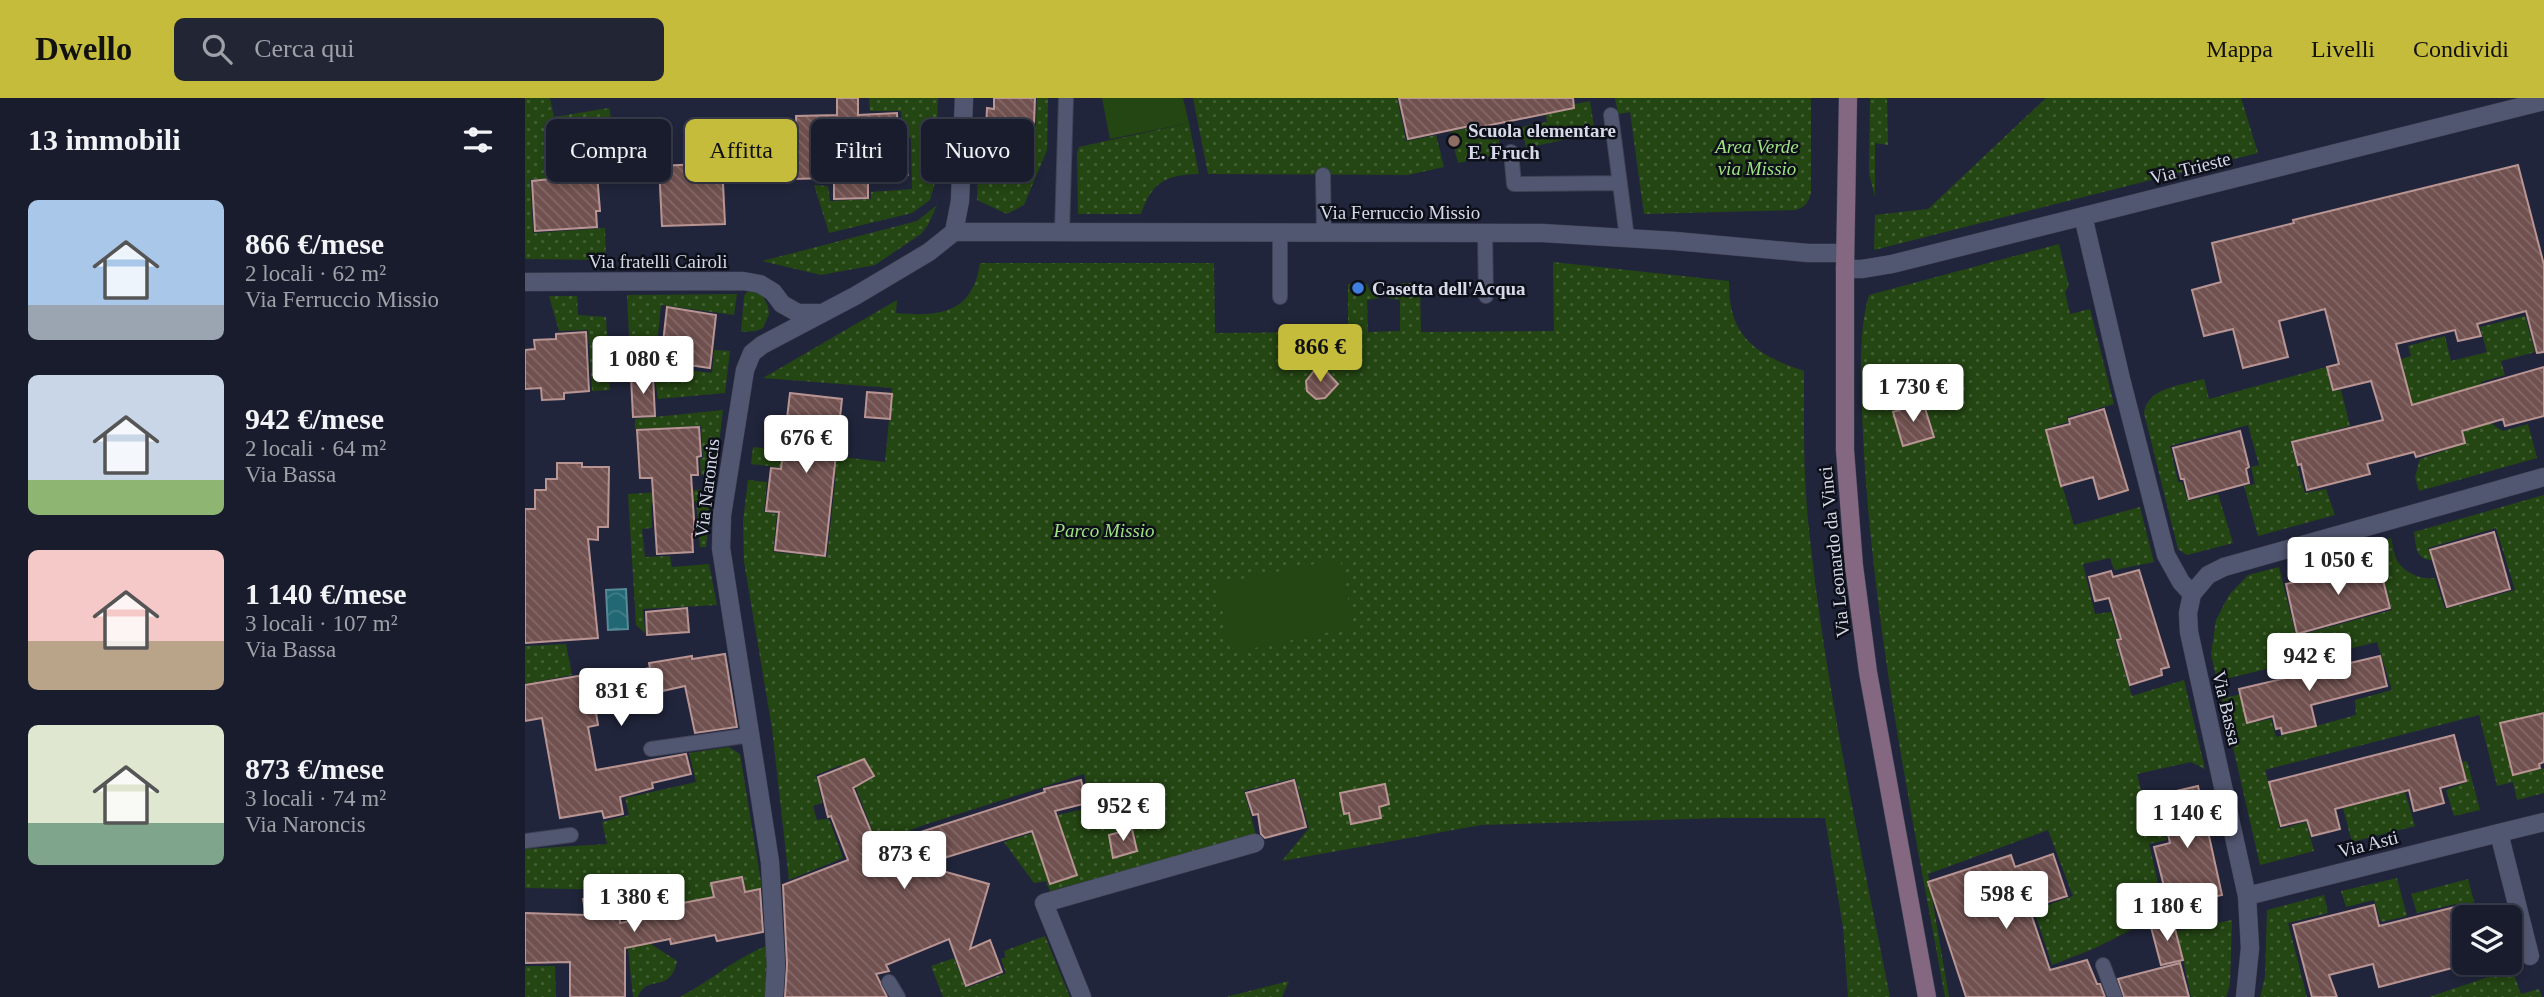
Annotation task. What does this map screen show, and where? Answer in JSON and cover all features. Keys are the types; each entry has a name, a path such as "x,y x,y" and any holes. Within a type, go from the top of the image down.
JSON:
{"street":[{"path":"762,345 929,252 954,232 960,201 964,98"},
{"name":"Via Leonardo da Vinci","path":"1848,98 1845,450 1854,566 1868,672 1927,997"},
{"name":"Via Trieste","path":"1845,261 1862,269 1892,264 2544,101"},
{"path":"2083,216 2166,555 2181,582 2192,594 2208,575 2224,567 2544,477"},
{"name":"Via Ferruccio Missio","path":"954,232 1542,233 1627,237 1808,253 1845,261"},
{"name":"Via fratelli Cairoli","path":"525,282 743,281 760,284 773,292 782,304 798,313 821,313"},
{"path":"762,345 782,318 782,304"},
{"name":"Via Naroncis","path":"762,345 752,354 745,370 722,526 722,548 772,880 776,965 774,997"},
{"name":"Via Bassa","path":"2192,594 2188,612 2189,632 2247,896 2251,948 2245,997"},
{"name":"Via Asti","path":"2247,896 2544,821"},
{"path":"2500,833 2530,956"},
{"path":"1082,997 1044,903 1255,843"}],"lane":[{"path":"1062,232 1066,98"},
{"path":"1611,115 1627,237"},
{"path":"1511,152 1514,184 1620,183"},
{"path":"1323,174 1324,233"},
{"path":"1280,233 1280,296"},
{"path":"1485,233 1486,296"},
{"path":"651,748 751,735"},
{"path":"525,841 571,835"},
{"path":"2103,965 2115,997"},
{"path":"889,982 898,997"}],"green space":[{"path":"525,98 550,98 554,117 609,108 611,119 546,119 546,178 530,180 533,233 605,228 606,260 525,259"},
{"path":"869,98 938,98 937,119 921,119 921,182 935,182 930,200 912,213 829,233 814,185 828,186 830,201 871,199 871,192 912,189 911,138 907,138 907,119 901,119 901,111 870,111"},
{"path":"1037,98 1048,98 1047,150 1034,181"},
{"path":"1102,98 1183,98 1189,123 1110,139"},
{"path":"1193,98 1397,98 1406,141 1436,135 1444,167 1408,175 1208,174"},
{"name":"Area Verde via Missio","path":"1615,98 1811,98 1809,199 1804,206 1796,210 1644,214 1630,112 1618,114"},
{"path":"1870,98 1887,98 1888,145 1875,143 1875,197 1869,173"},
{"path":"2046,98 2241,98 2258,153 1874,250 1875,215 1928,209"},
{"path":"1590,101 1595,133 1526,148 1522,127 1547,122 1545,110"},
{"path":"1189,123 1199,174 1177,176 1161,182 1150,194 1141,214 1078,214 1079,147"},
{"path":"1467,128 1470,137 1497,132 1502,154 1458,163 1450,132"},
{"path":"978,182 1034,182 1024,205 1007,214 977,200"},
{"path":"937,205 921,234 875,265 821,275 762,261 917,221"},
{"path":"2059,244 2069,286 2065,292 2070,314 2090,309 2114,404 2067,417 2068,422 2045,429 2074,525 2140,507 2154,562 2114,570 2110,558 2083,564 2095,614 2111,612 2119,638 2115,640 2132,696 2184,680 2205,769 2191,762 2137,774 2144,802 2156,799 2167,840 2149,844 2165,913 2093,949 2052,965 2034,910 2073,896 2048,830 1928,874 1949,997 1945,997 1896,726 1877,590 1864,453 1862,331 1869,295"},
{"name":"Parco Missio","path":"1553,262 1729,281 1734,316 1748,341 1772,358 1804,371 1805,483 1823,640 1843,759 1890,997 1848,997 1843,927 1825,818 1481,825 1282,861 1309,828 1295,778 1244,791 1256,835 1050,891 1046,881 1034,883 1004,842 1057,825 1054,816 1092,807 1084,774 924,825 877,843 854,783 841,765 816,775 822,803 813,806 817,820 829,819 843,858 789,880 772,728 744,562 743,521 748,480 767,482 764,512 777,514 773,552 827,557 836,474 751,464 753,447 885,462 892,388 763,378 897,300 896,313 927,314 952,308 962,302 970,292 980,263 1214,263 1215,333 1348,332 1348,284 1367,284 1370,291 1379,298 1367,300 1368,332 1400,331 1400,300 1387,298 1396,293 1400,283 1420,283 1421,332 1554,331"},
{"path":"752,290 760,291 769,314 763,328 741,332 744,296"},
{"path":"737,294 734,315 661,305 655,366 712,373 714,350 730,351 725,393 658,399 654,374 631,375 627,295"},
{"path":"549,296 577,296 578,315 606,317 610,390 592,391 588,330 559,331"},
{"path":"2525,316 2535,352 2501,361 2505,375 2481,382 2493,425 2503,431 2528,424 2537,458 2419,491 2415,477 2420,459 2466,443 2452,393 2391,410 2383,379 2405,372 2401,359 2411,356 2408,346 2445,336 2451,361 2487,352 2480,327"},
{"path":"2326,367 2332,391 2341,390 2350,426 2290,442 2305,493 2326,489 2335,515 2258,536 2244,486 2255,484 2251,467 2259,465 2248,425 2170,446 2178,482 2182,482 2188,501 2218,494 2233,543 2187,555 2178,549 2144,413 2147,404 2159,392 2204,379 2209,399"},
{"path":"723,410 715,476 701,475 701,426 635,429 635,419"},
{"path":"713,489 706,547 700,547 696,501 651,503 652,528 642,529 645,557 670,556 672,567 709,564 717,605 643,609 645,633 636,625 628,494"},
{"path":"2544,495 2544,712 2500,723 2512,775 2544,768 2544,793 2517,800 2513,782 2497,786 2479,715 2265,770 2280,829 2306,822 2314,851 2260,865 2222,699 2240,694 2246,724 2271,719 2276,737 2356,715 2355,700 2392,690 2377,642 2217,681 2211,654 2216,620 2229,595 2248,575 2279,567 2296,636 2392,610 2374,543 2391,538 2397,560 2405,570 2420,577 2435,578 2445,609 2515,590 2496,528 2428,548 2432,560 2419,555 2414,532"},
{"path":"1340,559 1354,627 1231,653 1217,584"},
{"path":"566,644 572,675 525,684 525,646"},
{"path":"729,747 740,754 762,888 746,891 743,876 711,882 713,897 667,905 667,911 647,916 651,944 677,961 669,978 647,986 638,997 633,997 622,890 525,888 525,849 607,844 602,822 629,815 625,798 696,782 689,753"},
{"path":"2467,761 2480,810 2454,816 2446,790 2467,782 2462,762"},
{"path":"2405,792 2415,826 2352,842 2343,808"},
{"path":"2397,878 2407,916 2381,922 2374,900 2346,907 2341,891"},
{"path":"2468,879 2475,905 2456,904 2417,913 2411,894"},
{"path":"2324,895 2328,913 2288,923 2307,997 2260,997 2265,977 2267,910"},
{"path":"2232,920 2230,984 2226,997 2191,997 2177,931"},
{"path":"1045,936 1070,997 943,997 931,966 954,958 966,988 1006,973 1001,959 1006,957 1004,951"},
{"path":"769,945 765,997 680,997 746,956"},
{"path":"525,966 555,966 556,997 525,997"},
{"path":"2494,975 2514,975 2521,994 2539,989 2542,997 2429,997"},
{"path":"1289,981 1282,997 1226,997"}],"water":[{"path":"626,589 628,629 608,630 606,590"}],"building":[{"path":"837,98 858,98 858,115 897,113 897,119 811,119 811,179 797,179 796,116 837,115"},
{"path":"994,98 1035,98 1034,124 1034,119 987,119 987,108 994,109"},
{"path":"1399,98 1573,98 1574,108 1408,139"},
{"path":"671,165 685,165 685,182 723,182 725,224 662,226 660,182 671,182"},
{"path":"2518,165 2544,265 2544,352 2537,353 2526,311 2477,324 2481,336 2458,341 2455,330 2396,344 2412,405 2544,367 2544,416 2505,426 2503,419 2462,431 2465,443 2416,457 2414,452 2367,464 2370,474 2307,490 2292,442 2383,420 2371,381 2333,390 2327,367 2339,364 2325,309 2279,321 2288,357 2243,368 2233,329 2204,336 2192,290 2221,282 2212,243 2294,223 2293,220"},
{"path":"532,181 598,182 600,211 596,211 597,227 535,231"},
{"path":"834,182 868,182 868,198 834,199"},
{"path":"667,307 716,315 710,368 661,361"},
{"path":"586,332 589,391 564,393 564,399 542,400 541,388 525,389 525,350 535,349 534,340 556,339 556,334"},
{"path":"1325,370 1338,384 1325,398 1316,399 1307,391 1306,381 1314,371"},
{"path":"653,376 655,416 633,417 631,377"},
{"path":"867,392 892,394 890,419 865,417"},
{"path":"790,393 842,399 825,556 775,550 779,512 766,511 771,468 781,469"},
{"path":"1923,402 1934,437 1903,446 1893,412"},
{"path":"2104,409 2128,490 2099,499 2093,477 2061,486 2046,430 2070,424 2069,419"},
{"path":"699,427 701,456 697,457 698,475 691,475 695,534 692,534 693,552 657,554 652,478 640,478 637,430"},
{"path":"2240,431 2249,467 2246,469 2249,483 2189,499 2173,448"},
{"path":"557,463 609,467 608,527 598,527 598,540 588,539 598,638 525,643 525,509 535,509 535,490 546,490 546,479 557,479"},
{"path":"2494,532 2510,589 2447,607 2430,550"},
{"path":"2378,560 2390,608 2297,634 2286,584"},
{"path":"2139,570 2169,667 2161,669 2162,675 2130,685 2109,598 2095,601 2089,577 2111,571 2113,577"},
{"path":"687,608 689,632 647,635 646,612"},
{"path":"725,654 737,727 695,733 685,686 595,706 598,725 588,727 596,770 686,754 691,774 652,783 653,788 620,797 623,814 604,818 602,811 560,818 542,718 525,721 525,685 602,672 603,677 650,668 649,663"},
{"path":"2380,656 2387,686 2311,705 2316,726 2282,734 2281,728 2276,729 2273,716 2247,723 2239,689"},
{"path":"2544,713 2544,762 2539,764 2540,768 2513,775 2500,723"},
{"path":"2454,735 2466,781 2440,788 2444,803 2414,811 2409,790 2335,809 2340,829 2312,836 2307,820 2281,826 2269,782"},
{"path":"864,759 874,776 853,788 877,846 1045,792 1044,789 1081,780 1087,803 1055,811 1077,875 1050,884 1032,831 921,865 989,884 970,949 990,940 1002,972 966,986 949,939 886,965 889,971 876,974 887,997 785,997 787,964 783,885 848,860 831,816 828,817 818,777"},
{"path":"1294,780 1306,827 1265,838 1261,834 1258,814 1253,815 1246,793"},
{"path":"1385,784 1389,804 1379,807 1381,818 1351,824 1349,813 1344,814 1340,793"},
{"path":"2198,786 2222,895 2169,906 2154,847 2170,843 2159,795"},
{"path":"1132,829 1137,851 1113,858 1109,835"},
{"path":"2053,854 2067,896 2029,908 2050,970 2087,960 2105,997 1966,997 1928,882 2011,855 2015,867"},
{"path":"742,877 745,892 760,889 763,932 717,941 715,935 671,944 670,939 625,948 625,997 570,997 570,962 525,963 525,913 586,915 583,899 618,892 620,923 668,914 667,906 714,897 711,883"},
{"path":"2374,905 2379,926 2452,908 2452,968 2379,987 2373,964 2329,975 2337,997 2312,997 2293,925"},
{"path":"2173,921 2183,960 2161,965 2151,927"},
{"path":"2180,963 2189,997 2124,997 2118,979"}],"place":[{"name":"Scuola elementare E. Fruch","path":"1454,141"},
{"name":"Casetta dell'Acqua","path":"1358,288"}]}
